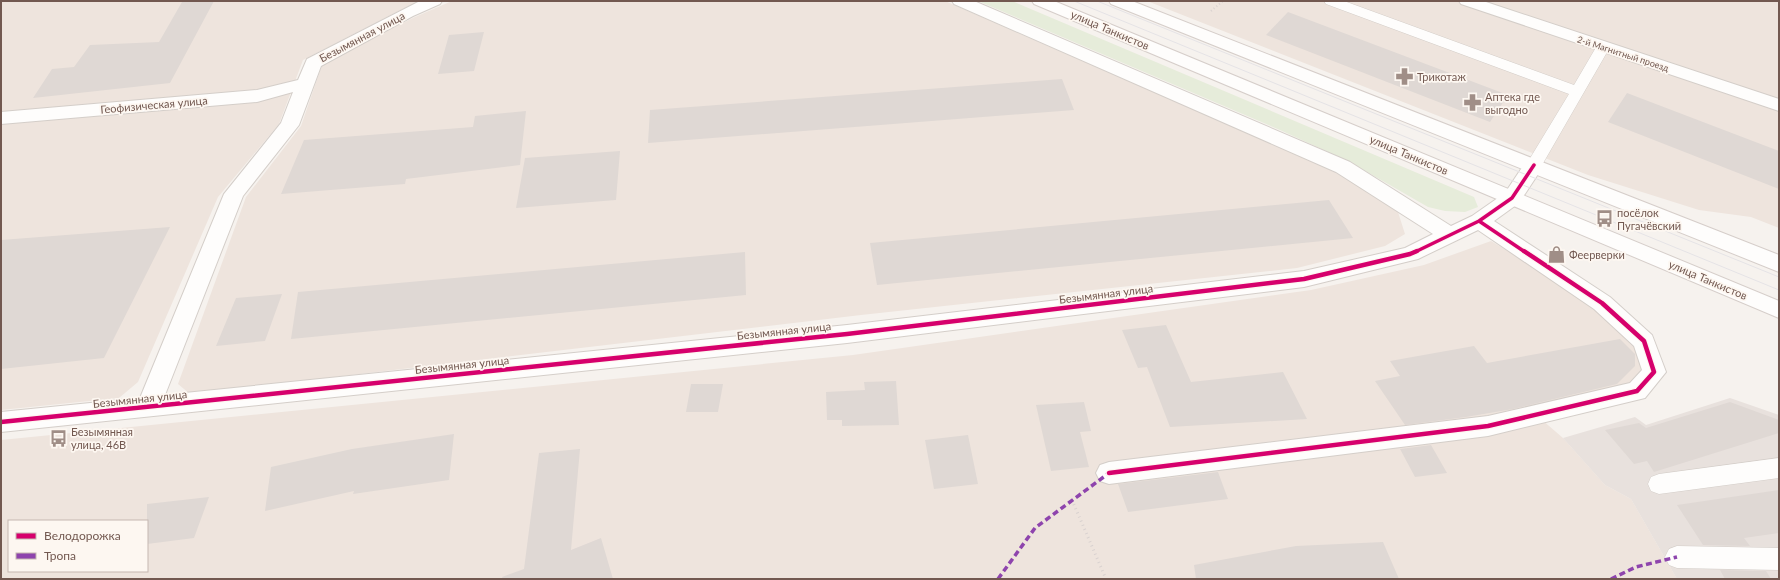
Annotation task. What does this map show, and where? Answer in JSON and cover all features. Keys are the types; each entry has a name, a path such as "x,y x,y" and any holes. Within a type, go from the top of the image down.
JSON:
{"street":[{"name":"Безымянная улица","path":"148,407 234,194 290,125 313,63 407,13 434,1"},
{"path":"960,1 1343,167 1450,235"},
{"name":"улица Танкистов","path":"1040,1 1779,310"},
{"path":"1117,1 1534,165 1779,264"},
{"name":"2-й Магнитный проезд","path":"1467,1 1779,105"},
{"name":"Геофизическая улица","path":"1,118 257,96 306,83"},
{"name":"Безымянная улица","path":"1,422 839,335 1304,279 1410,254 1479,221 1512,198 1534,165"},
{"path":"1109,473 1488,426 1637,391 1654,372 1644,341 1602,303 1479,221"}],"lane":[{"path":"1331,1 1578,92"},
{"path":"1534,165 1603,47"},
{"path":"1659,484 1779,468"},
{"path":"1677,557 1779,559"}],"path":[{"path":"1209,13 1223,1"},
{"path":"1072,500 1106,579"}],"shaded area":[{"path":"1,1 418,1 303,60 279,124 218,197 138,382 119,398 1,410"},
{"path":"452,1 945,1 1337,172 1398,212 1405,234 1385,246 1297,268 861,315 190,394 178,384 246,197 301,126 322,65 328,60 415,17"},
{"path":"1147,1 1779,1 1779,228 1751,217 1699,210 1588,175"},
{"path":"1491,241 1649,335 1654,360 1626,389 1541,419 1563,438 1605,485 1631,499 1677,579 1,579 1,440 853,355 1311,290 1424,265"},
{"path":"1730,398 1779,415 1779,579 1677,579 1631,499 1605,485 1563,438 1635,417 1646,425"}],"green space":[{"path":"978,1 1012,1 1474,197 1478,207 1465,212 1445,211 1428,207 1348,161 1280,130"}],"building":[{"path":"214,1 170,83 33,98 52,69 74,67 90,45 159,42 182,2"},
{"path":"1288,12 1508,95 1490,122 1266,35"},
{"path":"484,32 474,71 438,74 449,35"},
{"path":"1062,79 1074,110 648,143 650,110"},
{"path":"1627,93 1779,151 1779,189 1608,122"},
{"path":"526,111 520,165 406,179 405,184 281,194 304,140 473,127 475,116"},
{"path":"620,151 616,200 516,208 525,158"},
{"path":"1329,200 1353,238 877,285 870,243"},
{"path":"170,227 104,358 1,369 1,240"},
{"path":"745,252 746,295 291,339 298,292"},
{"path":"282,294 265,341 216,346 236,298"},
{"path":"1166,325 1191,382 1283,372 1307,419 1170,427 1147,367 1138,368 1122,330"},
{"path":"1620,339 1635,354 1635,366 1617,384 1513,409 1405,425 1375,381 1400,376 1390,361 1474,346 1487,363"},
{"path":"896,381 899,425 842,426 842,420 827,420 826,392 865,390 864,382"},
{"path":"691,384 723,384 718,412 686,412"},
{"path":"1084,402 1091,431 1080,432 1089,467 1051,471 1036,405"},
{"path":"1730,402 1779,420 1779,433 1654,472 1647,461 1634,464 1605,430 1639,423 1646,428"},
{"path":"454,434 449,480 353,494 354,491 265,511 271,467 352,449"},
{"path":"968,435 978,484 934,489 925,440"},
{"path":"1431,445 1447,473 1415,477 1400,449"},
{"path":"580,449 571,550 601,538 613,579 503,579 502,577 524,569 539,453"},
{"path":"1218,472 1228,499 1128,512 1118,484"},
{"path":"1779,490 1779,533 1744,538 1750,546 1703,545 1677,505"},
{"path":"209,497 194,538 148,544 147,504"},
{"path":"1383,542 1399,579 1196,579 1194,565 1296,546"},
{"path":"1720,570 1766,571 1771,579 1725,579"}],"tram line":[{"path":"1074,1 1779,290"},
{"path":"1097,1 1779,277"}],"marked path":[{"path":"998,579 1035,528 1109,473"},
{"path":"1611,579 1636,567 1677,557"}],"cycle path":[{"path":"1,422 847,334 1304,279 1410,254 1479,221 1512,198 1534,165"},
{"path":"1109,473 1488,426 1637,391 1654,372 1644,341 1602,303 1479,221"}],"place":[{"name":"Трикотаж","path":"1404,77"},
{"name":"Аптека где выгодно","path":"1472,103"},
{"name":"посёлок Пугачёвский","path":"1604,219"},
{"name":"Феерверки","path":"1556,255"},
{"name":"Безымянная улица, 46В","path":"58,438"}]}
